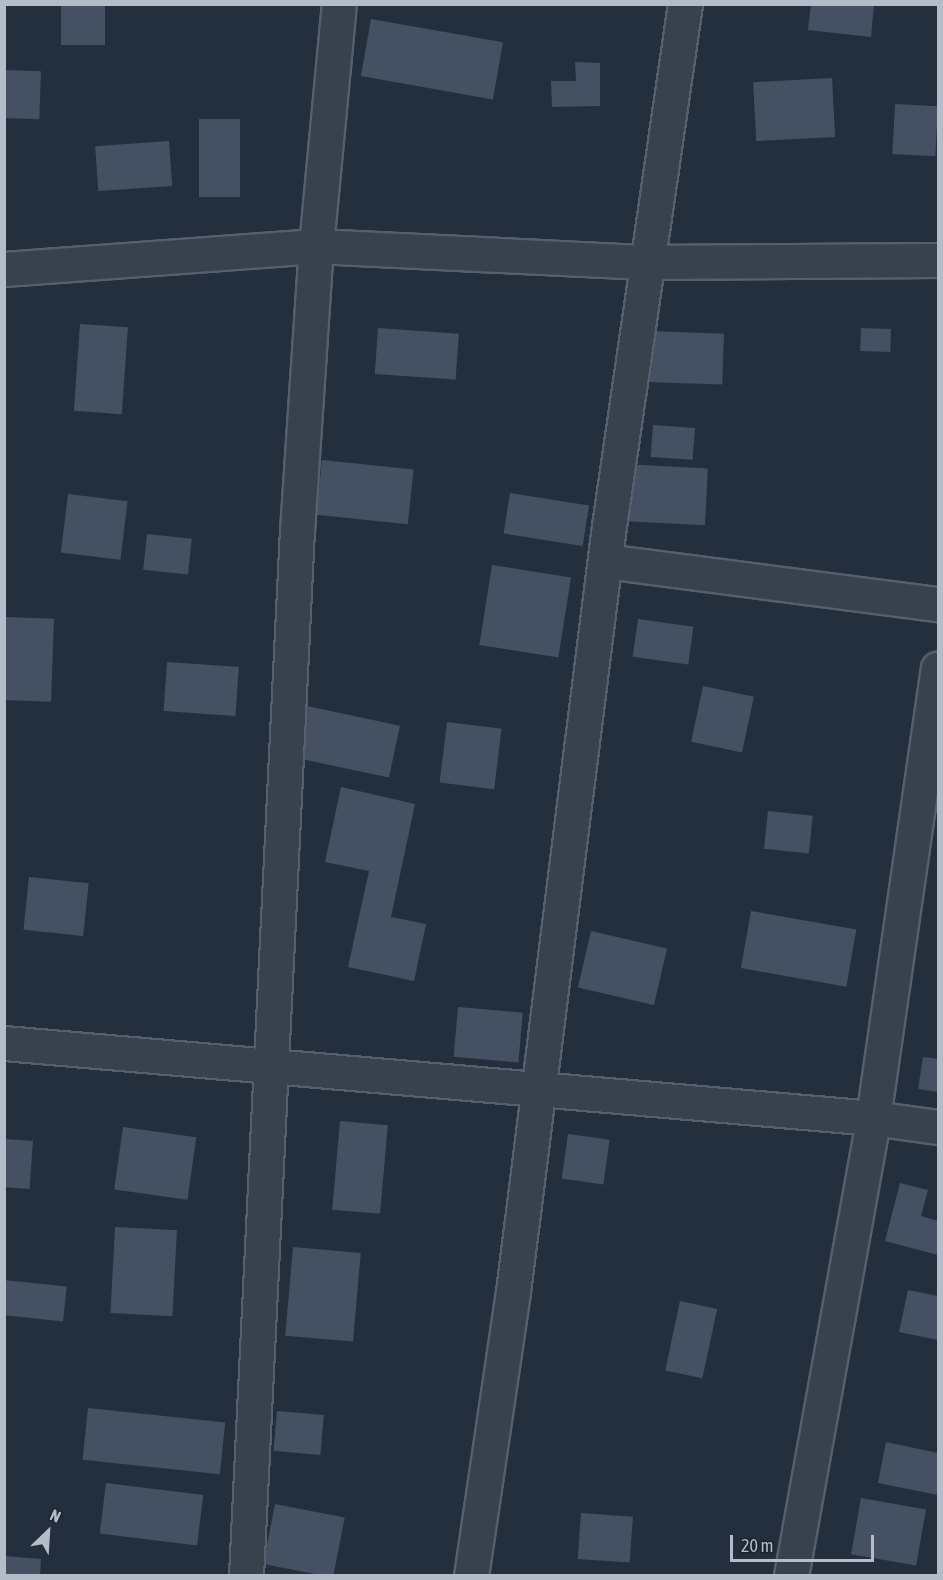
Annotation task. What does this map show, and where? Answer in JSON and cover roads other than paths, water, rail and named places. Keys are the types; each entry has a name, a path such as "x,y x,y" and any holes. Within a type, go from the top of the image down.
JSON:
{"street":[{"path":"246,1575 297,531 316,246 339,4"},
{"path":"471,1575 513,1292 536,1090 605,561 646,262 686,4"},
{"path":"4,269 316,246 646,262 939,260"},
{"path":"605,561 939,604"},
{"path":"791,1575 873,1118 939,669"},
{"path":"4,1043 272,1068 873,1118 939,1127"}]}
